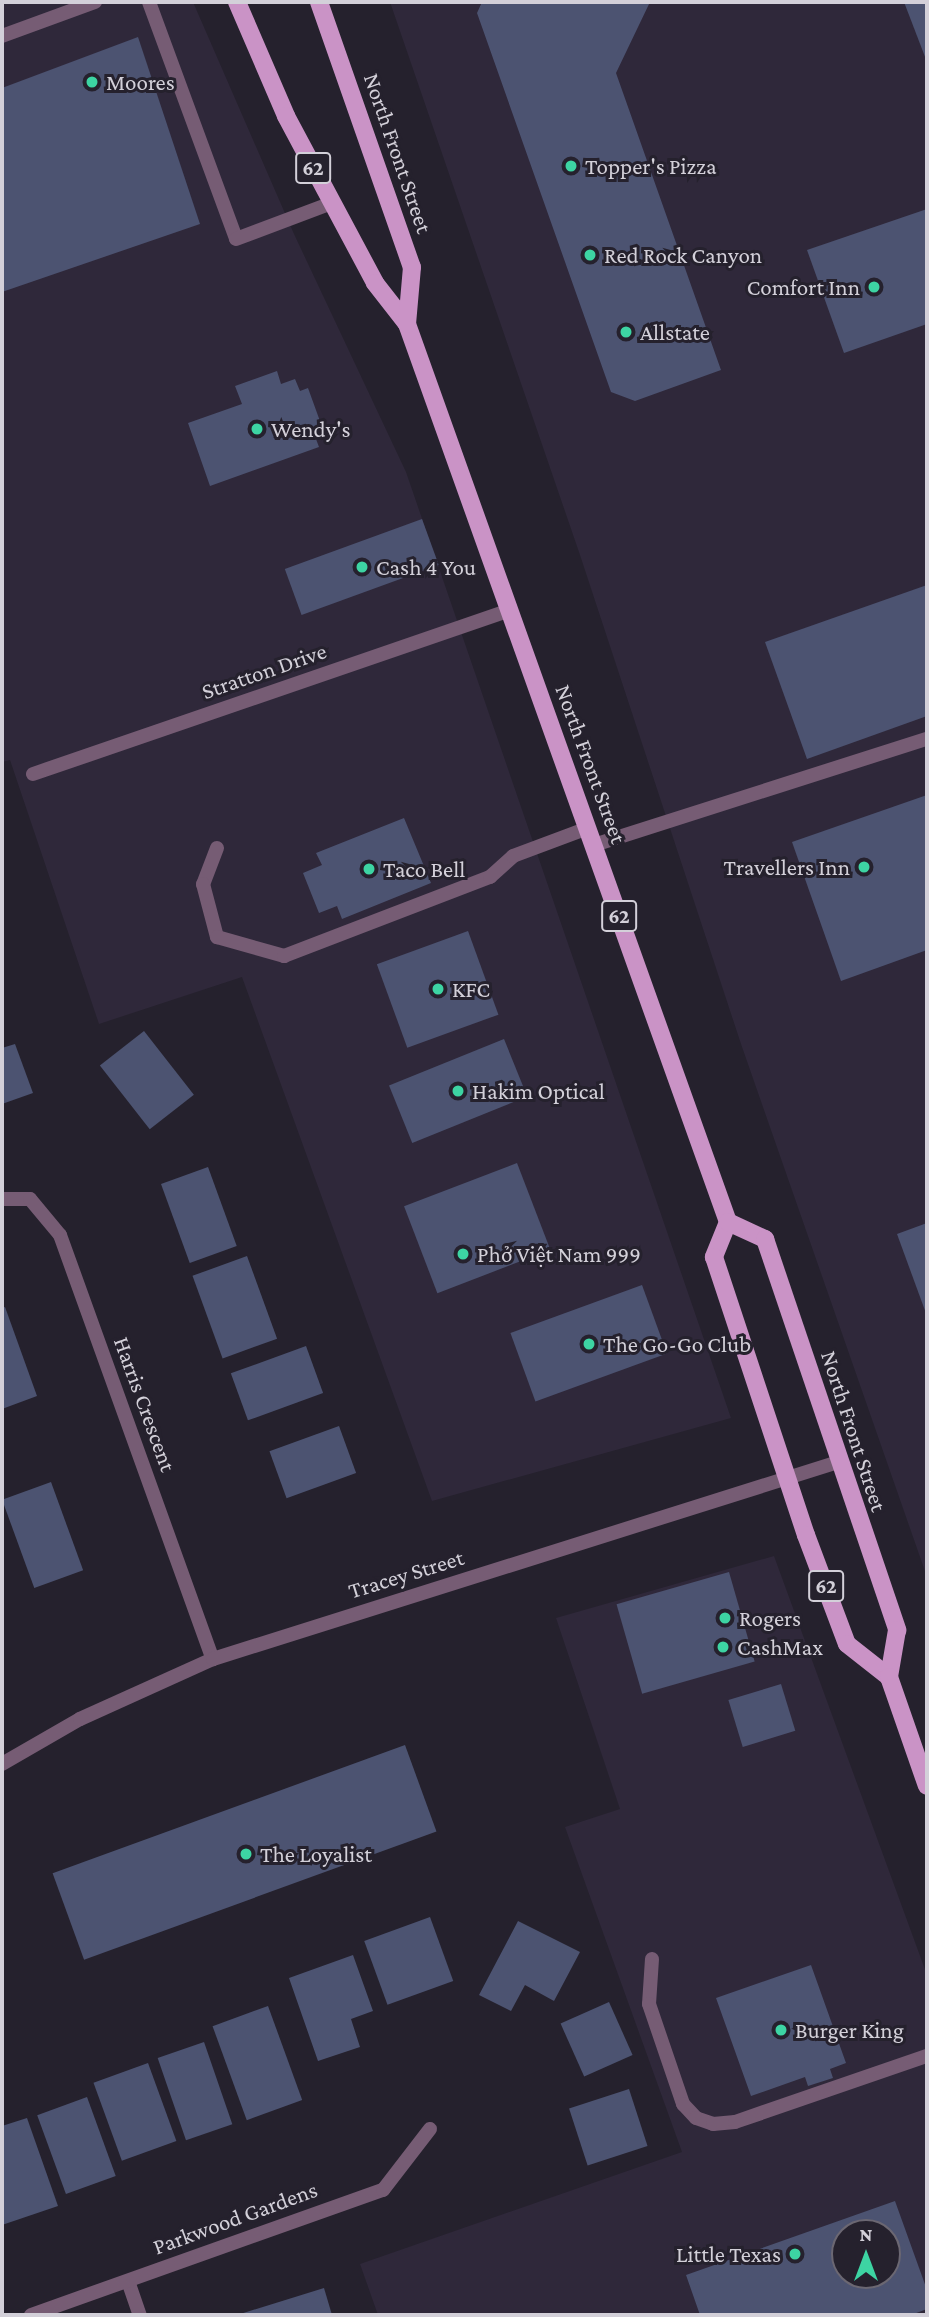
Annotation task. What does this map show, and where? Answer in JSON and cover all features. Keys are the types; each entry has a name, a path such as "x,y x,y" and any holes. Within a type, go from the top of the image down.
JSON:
{"main road":[{"name":"North Front Street","path":"237,2 266,76 332,203 375,283 407,324 728,1222 765,1239 838,1462 897,1630 889,1677 927,1786"},
{"name":"North Front Street","path":"319,2 412,267 407,324"},
{"name":"62","path":"728,1222 714,1257 787,1478 847,1644 889,1677"}],"street":[{"path":"2,36 94,2"},
{"path":"149,2 236,239 332,203"},
{"name":"Stratton Drive","path":"33,774 510,610"},
{"path":"217,848 203,884 217,937 284,956 490,877 513,856 927,739"},
{"name":"Harris Crescent","path":"2,1199 30,1199 60,1235 213,1659"},
{"name":"Tracey Street","path":"2,1764 80,1719 213,1659 838,1462"},
{"path":"652,1959 649,2004 683,2104 696,2118 713,2124 734,2122 927,2056"},
{"name":"Parkwood Gardens","path":"31,2315 383,2190 430,2129"},
{"path":"128,2281 140,2315"}],"shaded area":[{"path":"2,2 193,2 294,234 406,472 731,1418 432,1501 242,977 99,1024 10,760 2,762"},
{"path":"390,2 927,2 927,1577 741,1044 580,555"},
{"path":"774,1556 927,1975 927,2315 378,2315 360,2264 682,2152 565,1827 620,1809 556,1618"}],"building":[{"path":"482,2 650,2 616,73 721,370 635,401 611,392 477,13"},
{"path":"904,2 927,2 927,62"},
{"path":"138,37 200,224 2,292 2,88"},
{"name":"Comfort Inn","path":"927,209 927,324 844,353 807,250"},
{"name":"Wendy's","path":"277,371 281,384 295,379 300,391 308,388 325,435 316,439 319,447 210,486 188,423 242,404 235,386"},
{"name":"Cash 4 You","path":"422,519 439,565 302,615 285,569"},
{"path":"927,585 927,716 807,759 765,642"},
{"name":"Travellers Inn","path":"927,795 927,950 841,981 792,842"},
{"name":"Taco Bell","path":"404,818 431,883 342,919 337,906 319,913 303,873 322,865 316,853"},
{"name":"KFC","path":"468,931 498,1015 407,1048 377,964"},
{"path":"144,1031 194,1095 150,1129 100,1065"},
{"name":"Hakim Optical","path":"504,1039 527,1096 412,1143 389,1085"},
{"path":"15,1044 33,1093 2,1104 2,1048"},
{"path":"517,1163 550,1250 437,1293 404,1206"},
{"path":"208,1167 237,1246 190,1263 161,1184"},
{"path":"927,1223 927,1316 897,1234"},
{"path":"247,1256 277,1339 223,1359 192,1276"},
{"name":"The Go-Go Club","path":"642,1285 667,1354 535,1401 510,1333"},
{"path":"5,1307 37,1396 2,1409 2,1308"},
{"path":"306,1346 323,1393 248,1420 231,1373"},
{"path":"339,1426 356,1473 287,1498 269,1451"},
{"path":"51,1482 83,1570 34,1588 2,1500"},
{"path":"729,1572 755,1661 642,1694 617,1604"},
{"path":"781,1684 795,1731 743,1747 728,1700"},
{"name":"The Loyalist","path":"405,1745 436,1831 84,1960 53,1873"},
{"path":"430,1917 453,1981 387,2005 364,1941"},
{"path":"518,1921 580,1952 554,2001 525,1985 511,2011 479,1995"},
{"path":"353,1955 373,2011 351,2019 360,2047 318,2061 289,1978"},
{"name":"Burger King","path":"811,1965 846,2063 830,2069 833,2078 808,2086 805,2077 751,2096 716,1998"},
{"path":"609,2002 633,2055 584,2077 561,2024"},
{"path":"268,2006 302,2100 247,2120 213,2026"},
{"path":"204,2042 232,2124 186,2140 158,2058"},
{"path":"148,2063 176,2141 122,2161 93,2083"},
{"path":"629,2089 648,2146 588,2166 569,2108"},
{"path":"87,2097 116,2176 66,2194 37,2115"},
{"path":"27,2118 58,2206 2,2225 2,2126"},
{"name":"Little Texas","path":"895,2201 927,2290 927,2309 911,2315 700,2315 686,2275 831,2224 831,2289 901,2289 901,2219 844,2219"},
{"path":"324,2288 332,2315 237,2315"}],"place":[{"name":"Moores","path":"92,82"},
{"name":"Topper's Pizza","path":"571,166"},
{"name":"Red Rock Canyon","path":"590,255"},
{"name":"Comfort Inn","path":"874,287"},
{"name":"Allstate","path":"626,332"},
{"name":"Wendy's","path":"257,429"},
{"name":"Cash 4 You","path":"362,567"},
{"name":"Travellers Inn","path":"864,867"},
{"name":"Taco Bell","path":"369,869"},
{"name":"KFC","path":"438,989"},
{"name":"Hakim Optical","path":"458,1091"},
{"name":"Phở Việt Nam 999","path":"463,1254"},
{"name":"The Go-Go Club","path":"589,1344"},
{"name":"Rogers","path":"725,1618"},
{"name":"CashMax","path":"723,1647"},
{"name":"The Loyalist","path":"246,1854"},
{"name":"Burger King","path":"781,2030"},
{"name":"Little Texas","path":"795,2254"}]}
